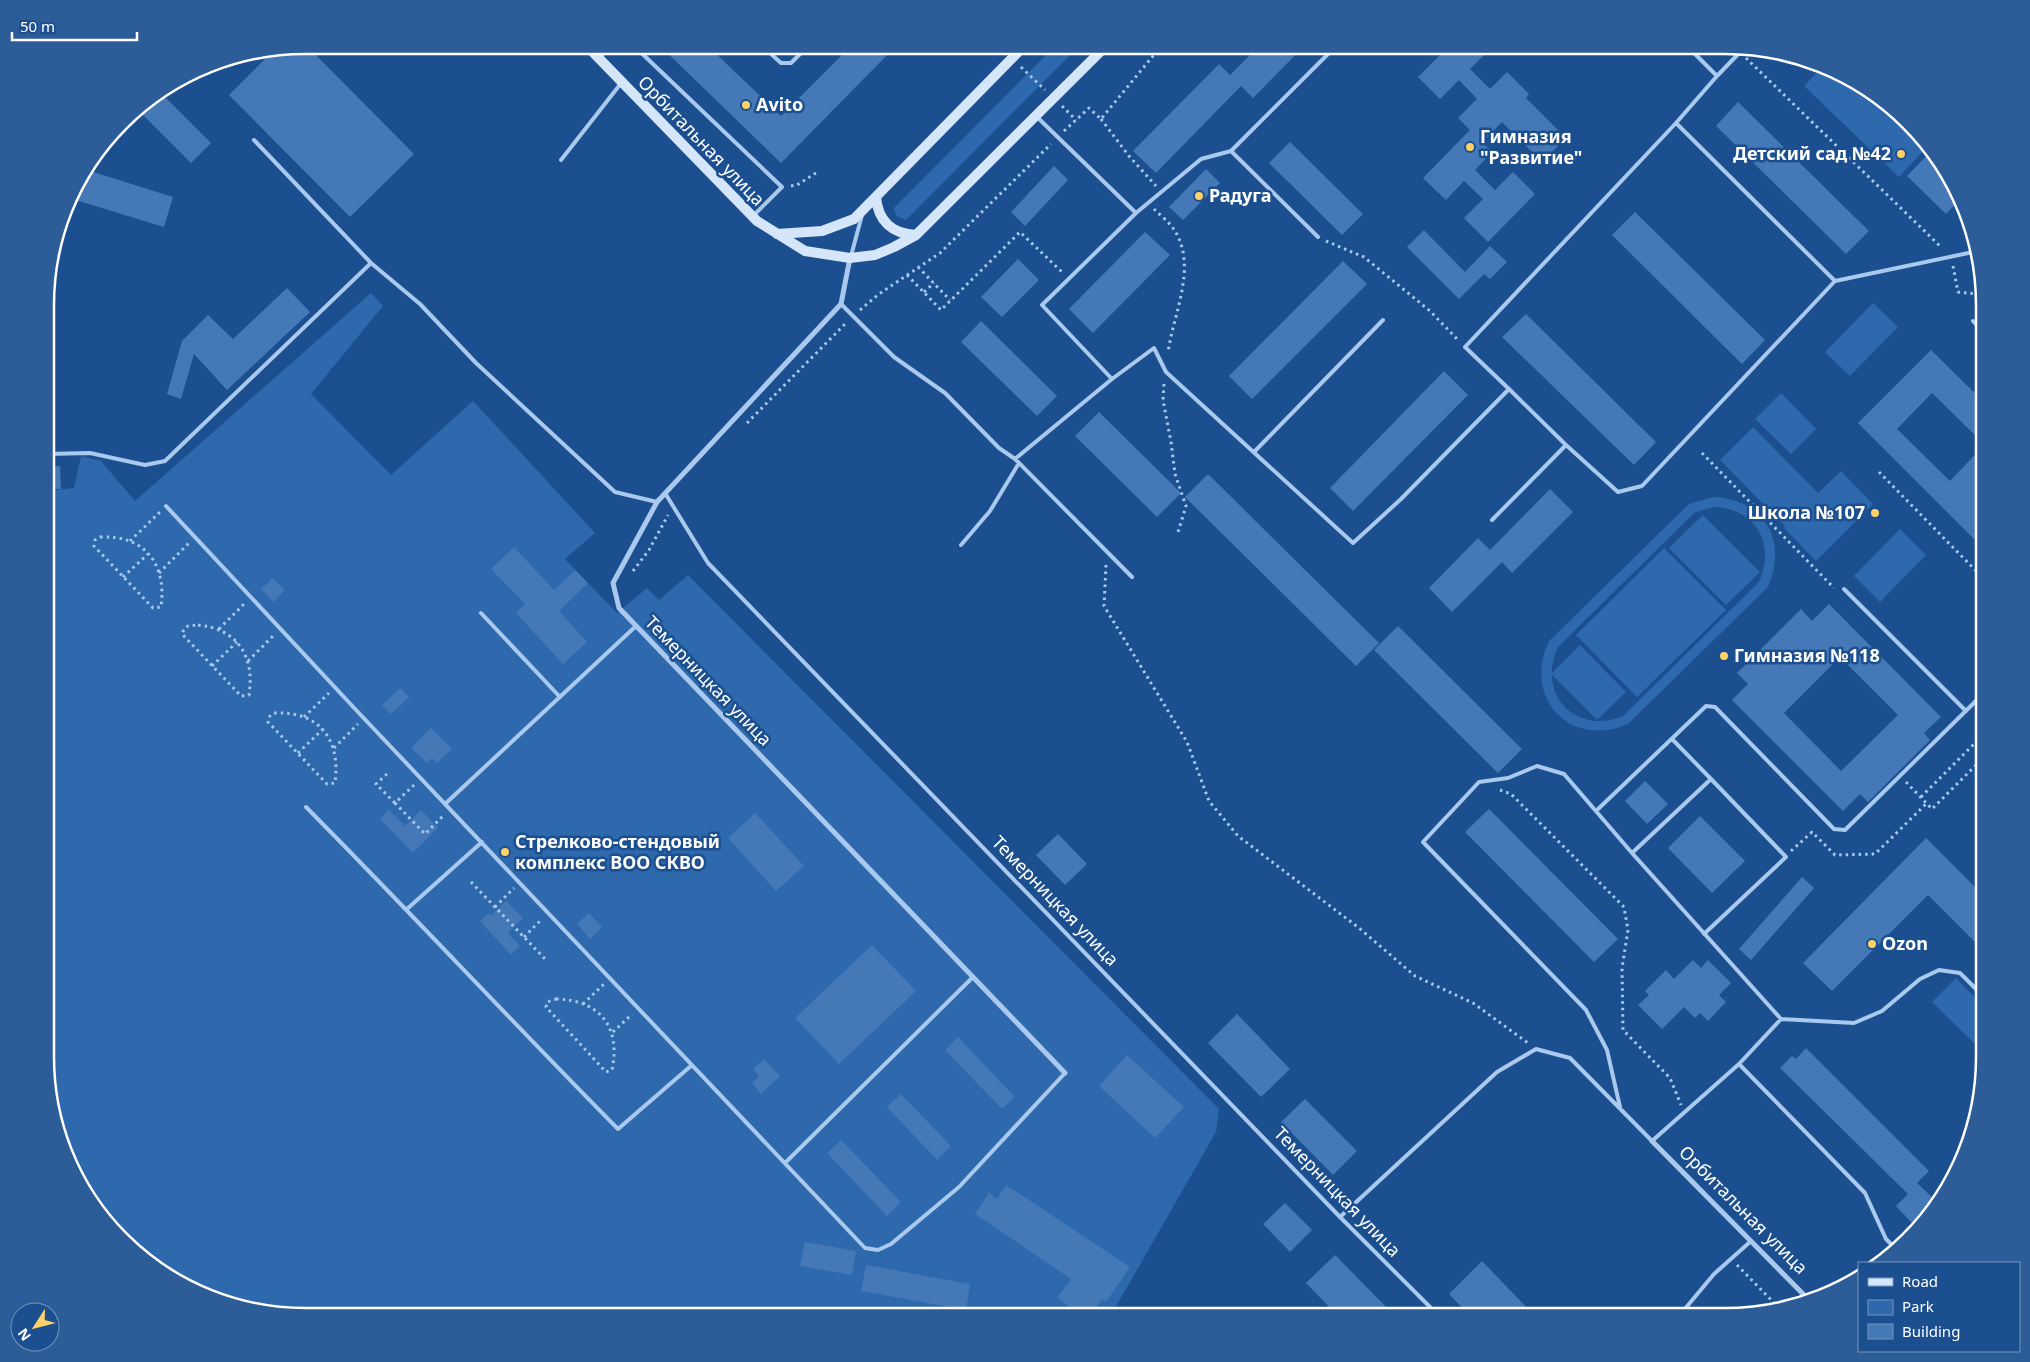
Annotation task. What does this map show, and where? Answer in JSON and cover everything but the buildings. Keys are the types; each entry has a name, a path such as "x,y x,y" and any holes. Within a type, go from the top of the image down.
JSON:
{"main road":[{"name":"Орбитальная улица","path":"595,54 753,216 776,234 806,251 850,258 875,255 916,235 1098,54"},
{"path":"776,234 822,231 854,219 1015,54"},
{"path":"876,197 877,207 887,225 896,231 916,235"}],"street":[{"path":"657,502 841,304 850,258"},
{"name":"Темерницкая улица","path":"657,502 613,583 619,608 1065,1073"},
{"name":"Орбитальная улица","path":"1652,1141 1805,1295"}],"lane":[{"path":"599,58 603,54"},
{"path":"642,54 782,187 753,216"},
{"path":"771,54 781,63 791,63 800,54"},
{"path":"1112,379 1042,305 1136,213 1201,159 1231,151 1328,54"},
{"path":"1695,54 1717,76"},
{"path":"1738,54 1676,123 1465,347 1566,445 1618,492 1642,486 1835,281 1970,253"},
{"path":"560,160 622,82"},
{"path":"1036,116 1136,213"},
{"path":"1676,123 1835,281"},
{"path":"254,140 372,263 420,304 476,363 615,492 657,502"},
{"path":"1231,151 1318,237"},
{"path":"850,258 863,210"},
{"path":"54,454 90,453 144,465 165,461 372,263"},
{"path":"841,304 894,356 945,393 993,442 1015,459 1132,577"},
{"path":"1254,452 1383,320"},
{"path":"1973,321 1976,324"},
{"path":"1015,459 1112,379 1154,348 1166,372 1353,543 1401,499 1509,388"},
{"path":"1492,520 1566,445"},
{"path":"961,544 990,511 1019,464"},
{"name":"Темерницкая улица","path":"665,493 708,562 1340,1217 1431,1308"},
{"path":"166,506 250,598 865,1248 878,1250 891,1244 958,1187 1065,1073"},
{"path":"1844,589 1966,712"},
{"path":"482,613 560,697"},
{"path":"445,804 636,626"},
{"path":"1596,811 1706,706 1715,707 1834,829 1845,830 1976,701"},
{"path":"1672,738 1786,857 1704,934"},
{"path":"1620,1107 1607,1050 1586,1010 1422,842 1478,782 1508,778 1537,766 1564,774 1781,1019 1854,1023 1882,1011 1920,979 1939,970 1960,973 1976,989"},
{"path":"1632,853 1711,779"},
{"path":"306,808 407,909 563,1074 618,1129 692,1065"},
{"path":"407,909 482,842"},
{"path":"786,1164 973,977"},
{"path":"1340,1217 1497,1072 1536,1049 1570,1058 1652,1141 1739,1064 1781,1019"},
{"path":"1739,1064 1865,1193 1886,1239 1892,1245"},
{"path":"1686,1308 1714,1274 1751,1241"}],"path":[{"path":"1101,119 1155,54"},
{"path":"1742,54 1943,250"},
{"path":"742,428 854,316 879,294 940,253 1089,108 1101,119 1129,156 1161,192"},
{"path":"782,187 797,185 819,171"},
{"path":"907,274 941,310 1020,232 1068,278"},
{"path":"1318,237 1364,257 1430,311 1465,347"},
{"path":"1951,257 1958,292 1976,294"},
{"path":"918,267 950,300"},
{"path":"924,292 934,283"},
{"path":"1702,453 1836,590 1844,589"},
{"path":"1879,472 1976,571"},
{"path":"130,541 166,506"},
{"path":"632,572 649,550 673,506"},
{"path":"100,537 125,538 148,554 159,572 162,584 161,607 153,608 94,546 95,540 100,537"},
{"path":"159,572 194,537"},
{"path":"1106,552 1104,606 1187,742 1209,801 1238,836 1359,928 1416,976 1473,1003 1536,1049"},
{"path":"123,577 148,554"},
{"path":"219,630 250,598"},
{"path":"188,626 213,627 237,642 248,661 251,672 249,695 241,696 182,634 188,626"},
{"path":"248,661 280,629"},
{"path":"212,666 237,642"},
{"path":"304,717 335,687"},
{"path":"274,713 299,714 323,729 334,748 337,760 335,783 327,784 268,722 270,716 274,713"},
{"path":"334,748 364,719"},
{"path":"298,753 323,729"},
{"path":"1921,797 1976,742"},
{"path":"1901,776 1932,809 1976,765"},
{"path":"387,774 376,784 425,834 450,809"},
{"path":"395,803 421,778"},
{"path":"1478,782 1511,794 1624,907 1628,930 1622,968 1623,1030 1670,1078 1684,1113"},
{"path":"1786,857 1812,832 1835,855 1875,854 1927,803"},
{"path":"471,882 546,960"},
{"path":"495,907 520,883"},
{"path":"524,937 549,913"},
{"path":"583,1004 610,978"},
{"path":"556,999 573,999 598,1013 613,1032 615,1042 614,1060 612,1070 606,1072 546,1007 547,1002 556,999"},
{"path":"613,1032 639,1008"},
{"path":"1731,1259 1774,1303"}],"green space":[{"path":"1047,54 1071,54 906,220 896,216 894,208"},
{"path":"1818,72 1851,87 1891,116 1923,151 1899,177 1804,86"},
{"name":"Стрелково-стендовый комплекс ВОО СКВО","path":"371,293 383,306 311,394 391,475 473,401 595,533 565,559 617,613 647,588 659,600 688,575 1219,1109 1216,1132 1115,1308 288,1308 240,1300 209,1289 179,1275 139,1246 116,1223 87,1183 73,1153 62,1122 54,1074 54,490 74,488 81,456 101,461 135,501"},
{"path":"1873,303 1898,327 1850,376 1825,352"},
{"path":"1781,393 1816,429 1791,454 1755,419"},
{"path":"1753,427 1818,493 1841,471 1873,504 1816,561 1784,528 1785,526 1720,460"},
{"path":"1713,497 1746,505 1759,514 1768,526 1773,539 1775,554 1774,570 1768,587 1628,724 1607,730 1587,730 1570,724 1557,713 1547,699 1542,682 1542,662 1549,641 1689,504","holes":["1714,507 1729,509 1751,521 1759,531 1765,554 1764,568 1759,582 1623,716 1606,721 1590,720 1576,715 1564,706 1556,694 1552,680 1553,664 1558,647 1694,513"]},
{"path":"1703,515 1760,572 1726,605 1669,548"},
{"path":"1900,529 1926,555 1880,602 1854,576"},
{"path":"1664,548 1726,610 1637,697 1576,635"},
{"path":"1580,645 1626,692 1597,720 1551,674"},
{"path":"1956,978 1976,999 1976,1045 1932,1002"}],"place":[{"name":"Avito","path":"746,105"},
{"name":"Гимназия \"Развитие\"","path":"1470,147"},
{"name":"Детский сад №42","path":"1901,154"},
{"name":"Радуга","path":"1199,196"},
{"name":"Школа №107","path":"1875,513"},
{"name":"Гимназия №118","path":"1724,656"},
{"name":"Стрелково-стендовый комплекс ВОО СКВО","path":"505,852"},
{"name":"Ozon","path":"1872,944"}]}
